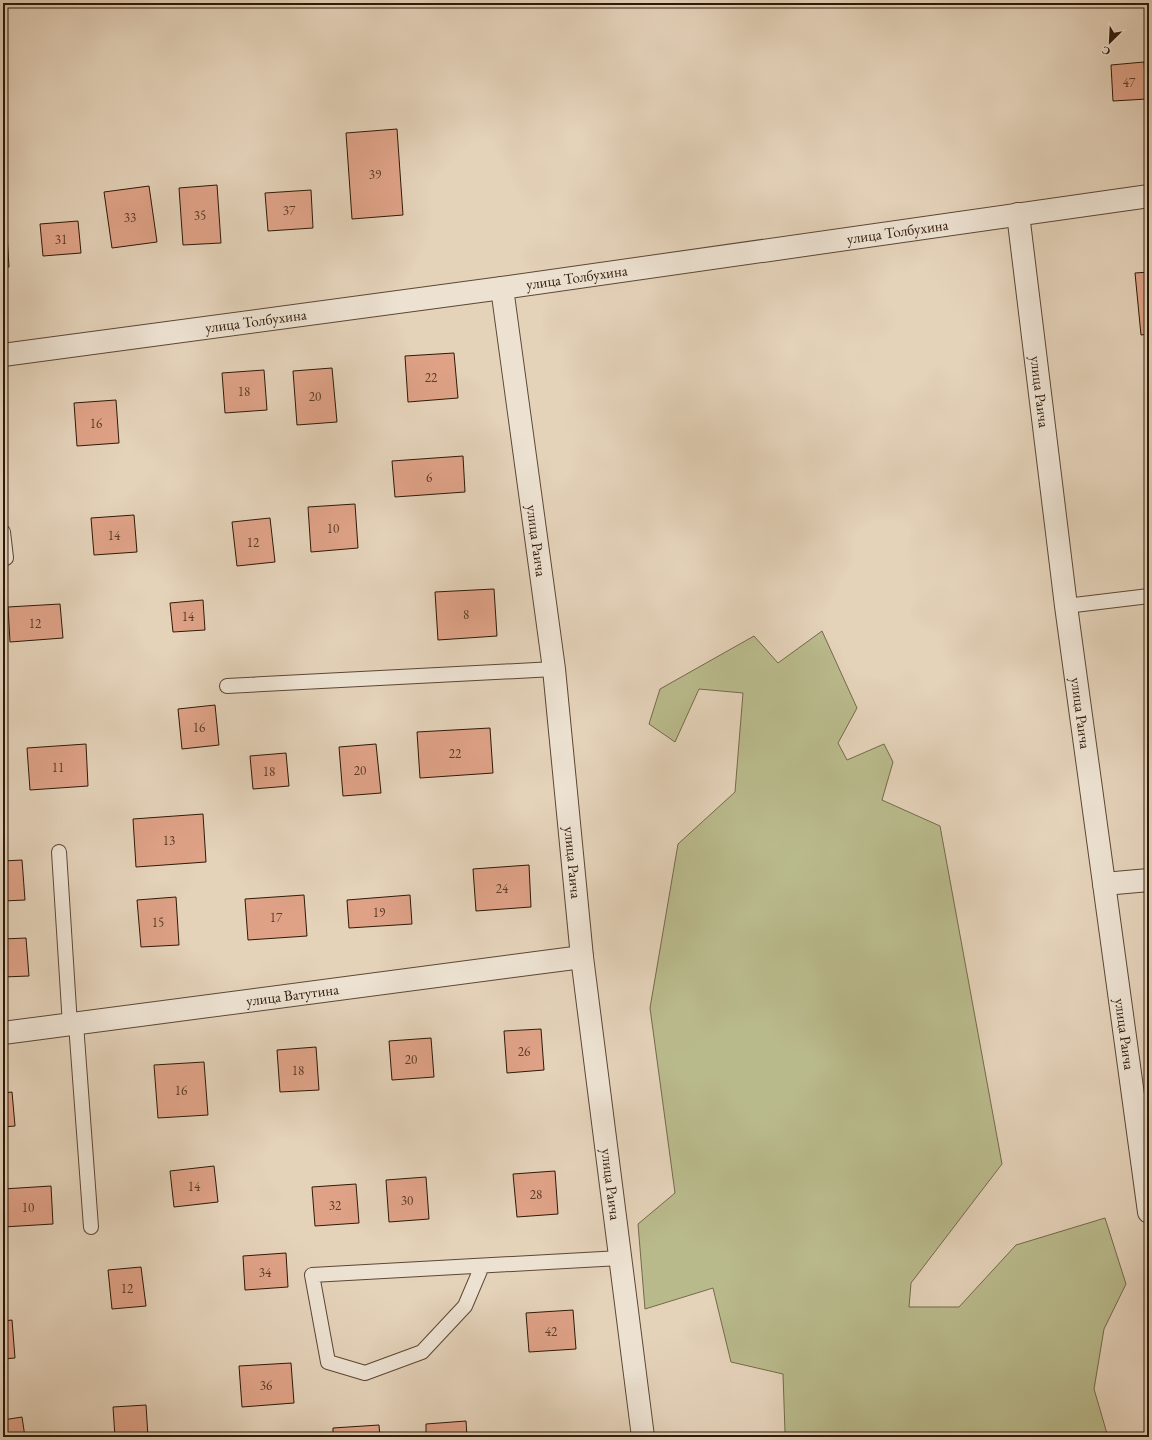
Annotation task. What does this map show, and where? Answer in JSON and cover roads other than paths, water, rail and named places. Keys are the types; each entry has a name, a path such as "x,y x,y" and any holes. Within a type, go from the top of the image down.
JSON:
{"street":[{"name":"улица Толбухина","path":"3,355 502,288 1149,196"},
{"name":"улица Раича","path":"1018,214 1066,606 1149,1212"},
{"name":"улица Раича","path":"502,288 554,669 582,957 643,1437"},
{"path":"1104,884 1149,880"},
{"name":"улица Ватутина","path":"3,1033 582,957"}],"lane":[{"path":"3,532 6,558"},
{"path":"1066,606 1149,596"},
{"path":"227,686 554,669"},
{"path":"59,852 91,1227"},
{"path":"482,1266 465,1306 422,1352 365,1373 328,1362 312,1275 620,1258"}]}
